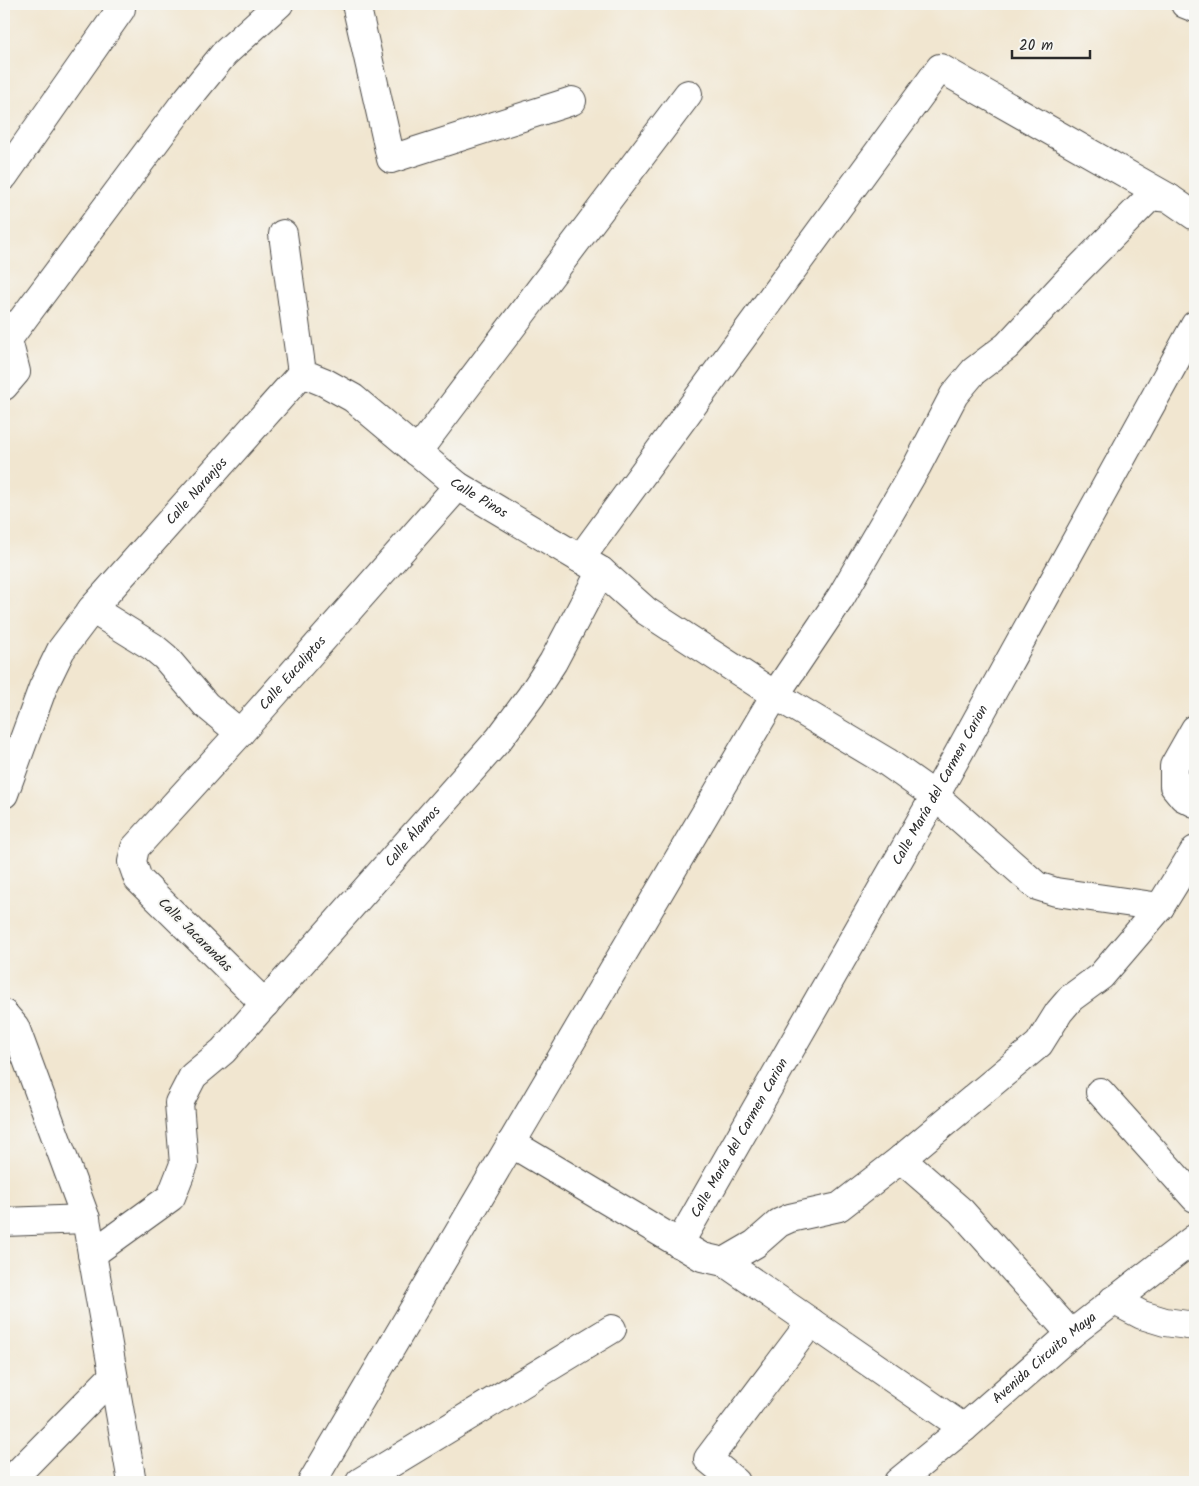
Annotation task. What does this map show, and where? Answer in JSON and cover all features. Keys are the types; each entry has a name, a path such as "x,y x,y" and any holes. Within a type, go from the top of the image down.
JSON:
{"street":[{"path":"4,176 121,9 116,4"},
{"path":"4,386 16,372 6,332 224,54 280,4"},
{"path":"356,4 391,159 572,101"},
{"path":"1185,4 1195,8"},
{"name":"Calle Álamos","path":"92,1254 171,1197 184,1164 179,1103 192,1076 223,1051 265,1004 499,739 531,696 554,662 590,565 940,68 1169,198"},
{"path":"417,452 688,94"},
{"path":"312,1482 775,695 845,589 917,466 954,395 974,371 1007,346 1071,277 1151,196 1169,198 1195,216"},
{"path":"283,234 302,373"},
{"name":"Calle María del Carmen Carion","path":"679,1244 935,796 1195,325"},
{"name":"Calle Pinos","path":"302,373 324,382 353,398 458,486 590,565 646,611 775,695 879,757 935,796 1037,886 1056,892 1160,907"},
{"name":"Calle Naranjos","path":"4,792 43,686 61,650 92,609 302,373"},
{"name":"Calle Eucaliptos","path":"132,862 135,848 240,733 458,486"},
{"path":"92,609 153,647 165,657 206,705 240,733"},
{"path":"1195,729 1174,766 1174,786 1183,797 1195,803"},
{"path":"724,1262 755,1244 779,1223 790,1218 839,1207 901,1159 1039,1044 1059,1012 1071,998 1101,976 1160,907 1195,850"},
{"name":"Calle Jacarandas","path":"132,862 138,878 265,1004"},
{"path":"4,1014 15,1027 86,1219 132,1482"},
{"path":"1100,1092 1195,1198"},
{"path":"511,1143 702,1257 724,1262 964,1428"},
{"path":"901,1159 960,1211 1071,1334"},
{"path":"4,1222 86,1219"},
{"name":"Avenida Circuito Maya","path":"909,1481 964,1428 1071,1334 1195,1238"},
{"path":"1114,1300 1142,1315 1165,1322 1195,1326"},
{"path":"736,1482 708,1459 811,1322"},
{"path":"360,1482 612,1329"},
{"path":"9,1482 113,1376"}]}
